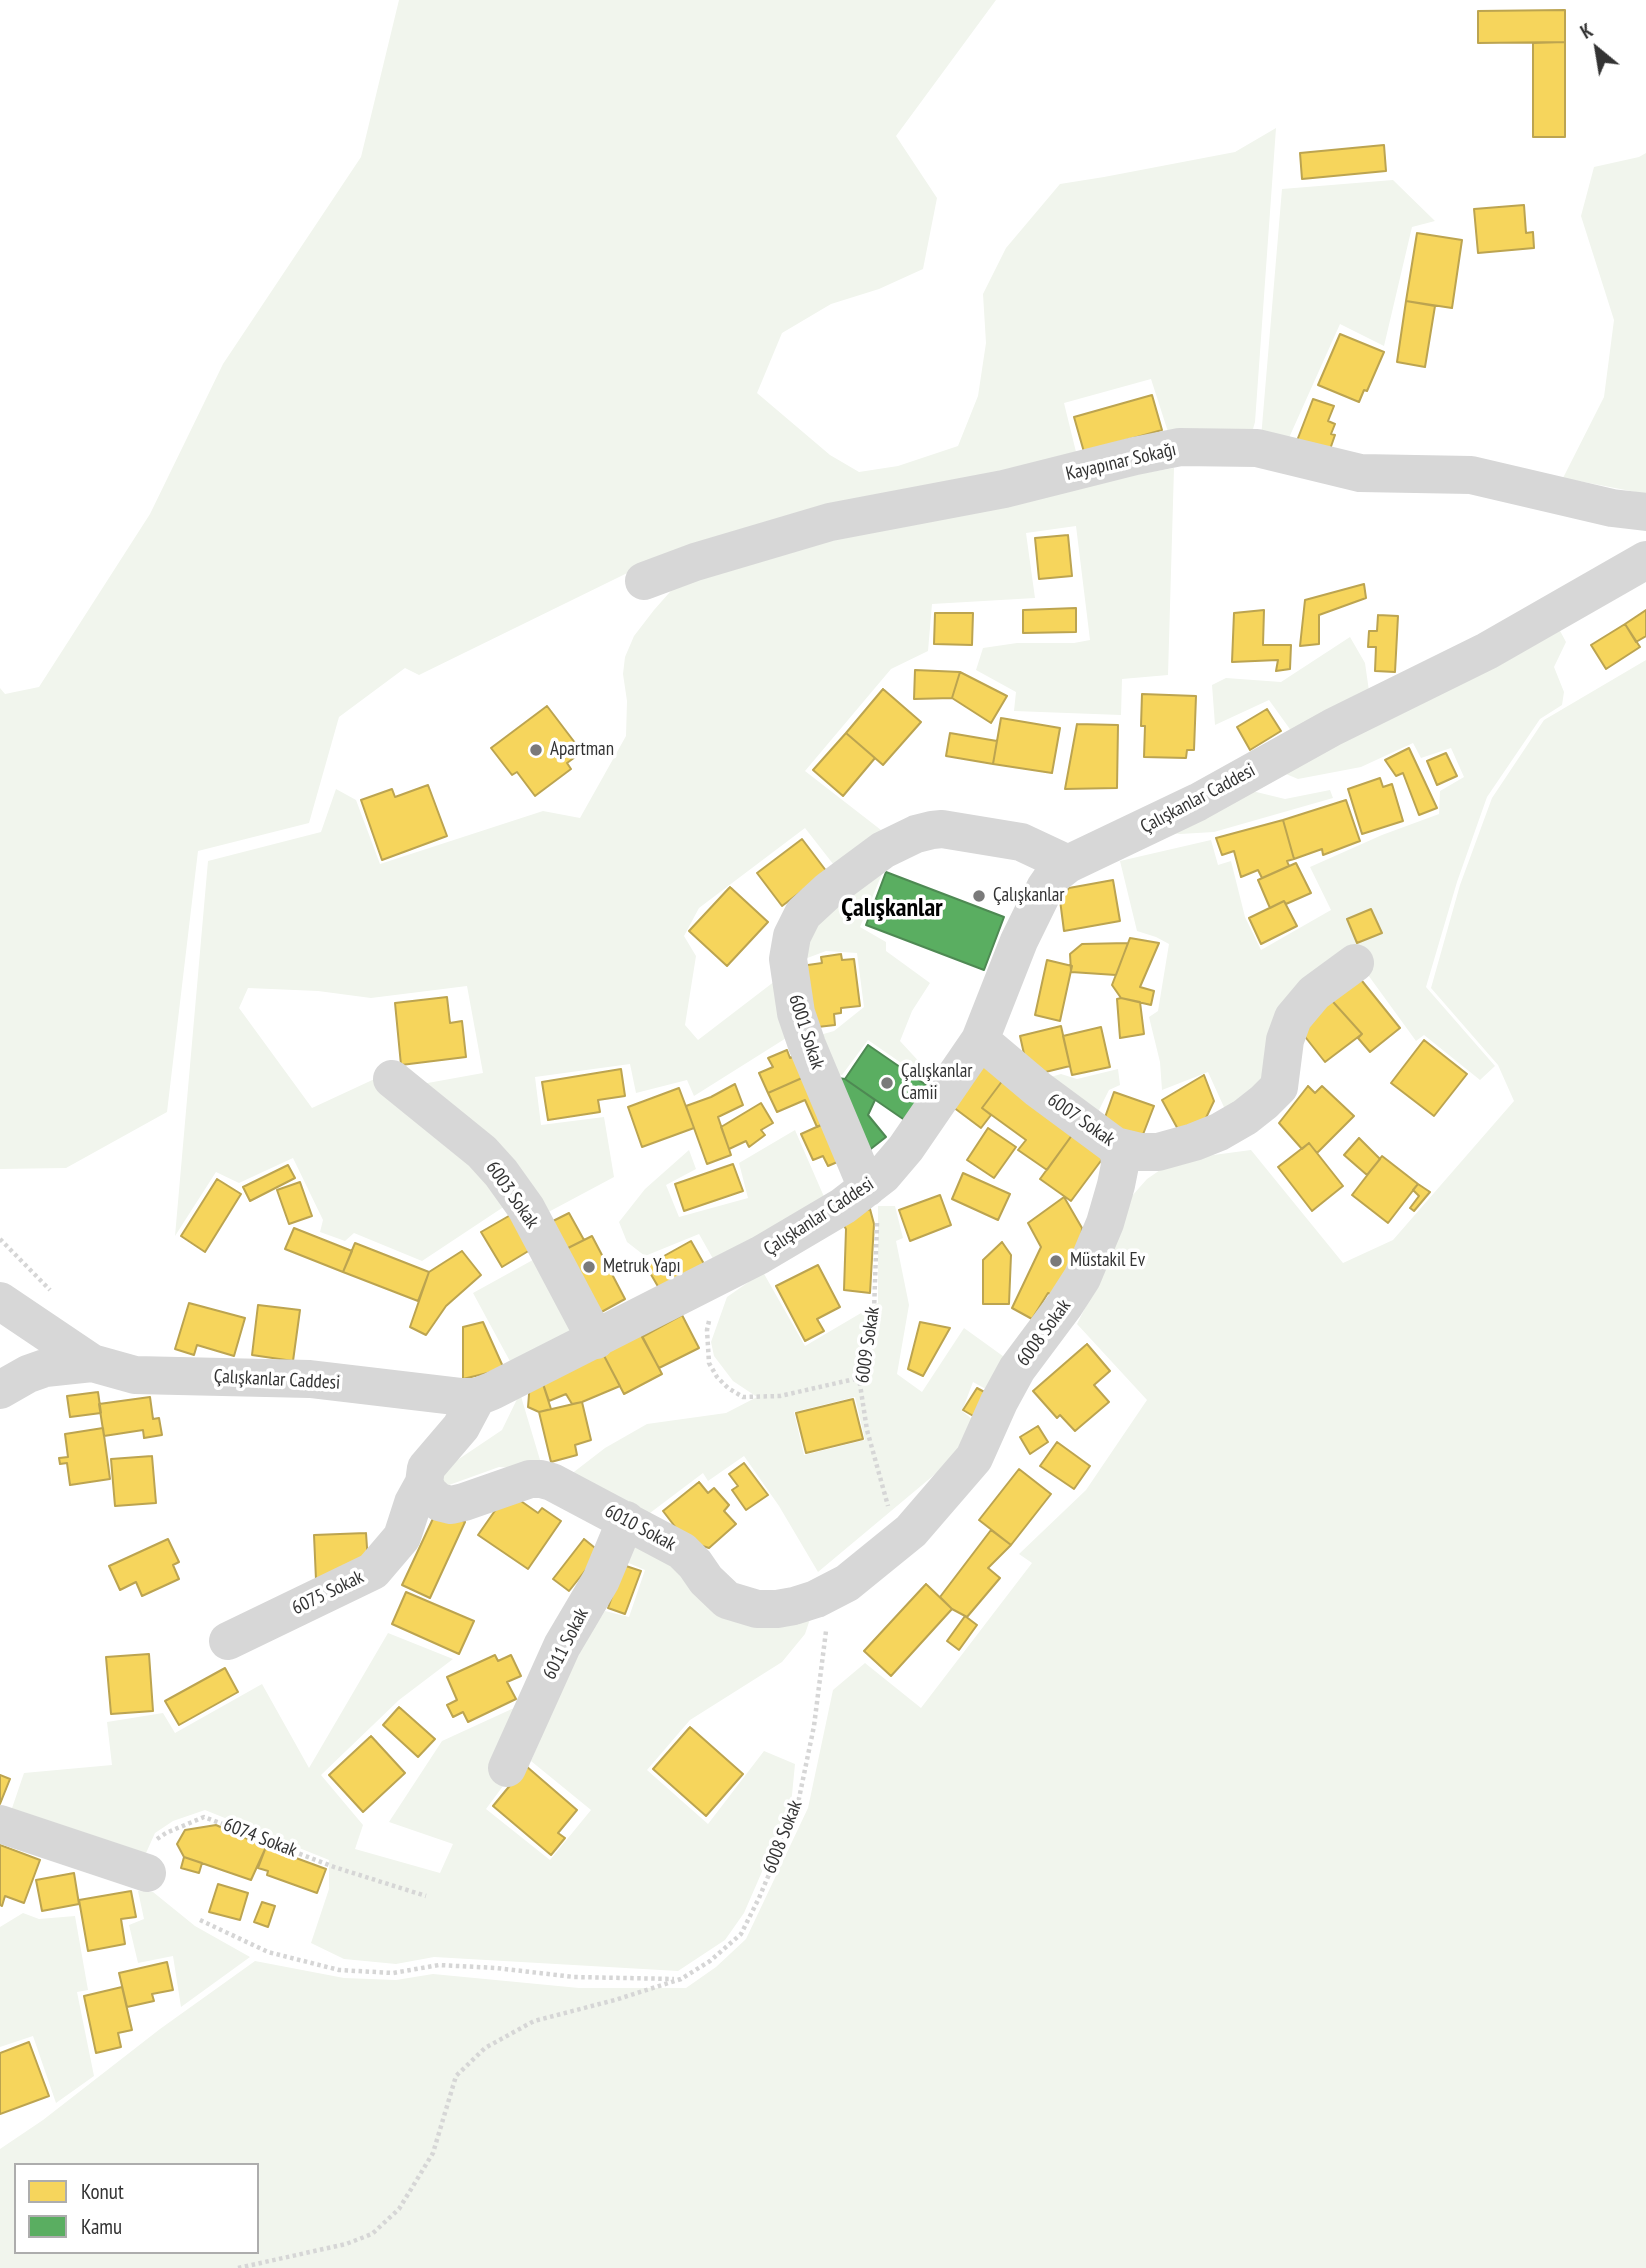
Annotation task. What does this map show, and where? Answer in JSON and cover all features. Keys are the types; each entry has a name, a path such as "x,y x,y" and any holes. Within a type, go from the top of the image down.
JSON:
{"street":[{"name":"Kayapınar Sokağı","path":"644,582 695,562 830,522 1004,489 1180,447 1257,448 1360,473 1471,475 1612,508 1646,512"},
{"name":"Çalışkanlar Caddesi","path":"0,1301 92,1363 135,1375 310,1379 461,1398 477,1397 721,1276 867,1188 906,1148 980,1040 1034,909 1054,875 1068,864 1198,802 1333,727 1487,651 1646,560"},
{"name":"6001 Sokak","path":"867,1188 796,1013 788,959 792,936 803,914 838,883 883,850 916,834 932,830 988,835 1021,842 1068,864"},
{"name":"6007 Sokak","path":"980,1040 1038,1089 1115,1146 1140,1152 1158,1152 1219,1132 1245,1117 1279,1087 1285,1040 1293,1018 1314,993 1355,963"},
{"name":"6003 Sokak","path":"392,1079 482,1152 501,1173 526,1208 596,1340"},
{"name":"6008 Sokak","path":"847,1583 911,1531 974,1458 1017,1369 1082,1278 1105,1223 1116,1185 1120,1165 1115,1146"},
{"path":"0,1390 45,1368 92,1363"},
{"name":"6075 Sokak","path":"228,1641 373,1571 402,1537 413,1503 424,1483 426,1468 461,1427 477,1397"},
{"name":"6010 Sokak","path":"424,1483 429,1493 439,1502 451,1505 530,1479 552,1482 682,1551 719,1595 738,1605 757,1609 794,1606 847,1583"},
{"name":"6011 Sokak","path":"507,1768 562,1646 601,1580 626,1520"},
{"path":"0,1824 147,1873"}],"path":[{"name":"6009 Sokak","path":"867,1188 877,1224 874,1311 859,1378 867,1430 898,1541"},
{"path":"721,1276 707,1330 707,1350 709,1363 717,1377 728,1388 743,1397 780,1396 859,1378"},
{"name":"6008 Sokak","path":"238,2268 346,2244 372,2234 399,2209 433,2153 456,2076 485,2048 534,2021 681,1979 710,1961 741,1934 765,1886 797,1808 814,1726 829,1616 847,1583"},
{"name":"6074 Sokak","path":"147,1873 156,1840 204,1817 334,1867 426,1896"},
{"path":"200,1920 268,1952 339,1970 393,1973 439,1965 574,1977 681,1979"}],"shaded area":[{"path":"399,0 996,0 896,136 937,198 923,269 879,289 831,304 782,333 757,393 830,455 859,472 898,466 958,446 978,396 986,343 983,294 1006,248 1060,184 1235,152 1276,128 1255,422 1249,443 1170,438 1151,379 1064,403 1077,456 662,556 419,675 405,668 339,717 309,823 198,851 167,1112 66,1168 0,1169 0,688 5,694 39,687 150,514 223,364 361,157"},
{"path":"1646,153 1646,494 1563,478 1604,397 1614,320 1581,216 1594,167"},
{"path":"1393,180 1435,221 1412,227 1384,346 1340,324 1288,440 1261,438 1282,189"},
{"path":"1174,468 1168,675 1122,679 1121,715 1014,711 1016,692 976,670 983,648 1017,643 1074,643 1090,640 1076,526 1026,533 1035,598 932,604 928,651 891,669 805,771 881,830 837,869 805,828 699,908 684,936 696,956 685,1025 698,1040 775,981 791,1035 694,1096 687,1080 636,1093 630,1064 535,1077 541,1125 604,1117 614,1177 541,1216 422,1084 483,1073 467,986 371,998 318,991 248,988 239,1008 312,1108 381,1076 508,1204 422,1261 354,1233 345,1241 320,1232 323,1220 293,1158 239,1183 216,1172 175,1236 208,861 321,832 336,789 356,800 380,864 543,811 580,818 626,736 627,701 623,674 625,657 634,636 677,584 702,570 1068,486"},
{"path":"1559,629 1566,642 1554,667 1564,692 1562,705 1540,719 1487,797 1457,882 1426,987 1495,1066 1480,1080 1424,1035 1416,1041 1355,957 1270,1070 1228,1116 1208,1072 1162,1090 1160,1062 1149,1017 1158,1011 1169,944 1137,931 1120,861 1211,840 1218,865 1231,861 1245,917 1261,950 1331,910 1310,867 1382,835 1439,814 1440,791 1464,777 1451,748 1421,758 1413,743 1361,767 1298,779 1286,774 1284,767"},
{"path":"1350,637 1365,663 1369,691 1292,732 1269,700 1215,725 1212,685 1226,678 1281,682"},
{"path":"1646,660 1646,2268 0,2268 0,2149 43,2120 160,2029 255,1961 344,1978 396,1980 433,1974 579,1988 686,1988 716,1967 746,1939 808,1808 833,1690 865,1663 921,1708 1032,1563 1019,1554 1086,1490 1147,1400 1077,1324 1101,1276 1131,1197 1147,1179 1163,1168 1191,1158 1251,1150 1343,1263 1393,1240 1514,1101 1498,1065 1431,988 1460,885 1492,798 1544,720"},
{"path":"1244,789 1285,799 1330,790 1333,798 1214,832 1165,832"},
{"path":"884,869 860,927 886,942 886,951 930,983 912,1011 900,1041 936,1080 933,1085 868,1040 842,1075 830,1073 820,1035 834,1031 864,1007 857,953 826,951 802,960 809,927"},
{"path":"1118,1069 1120,1085 1109,1090 1094,1120 1040,1080 1061,1074 1077,1079"},
{"path":"795,1130 825,1199 716,1264 699,1234 645,1256 627,1242 619,1222 645,1189 689,1150 696,1169 666,1185 679,1217 748,1198 739,1163"},
{"path":"878,1206 895,1206 903,1238 896,1241 909,1305 897,1374 922,1392 964,1328 1007,1359 993,1393 973,1382 962,1411 977,1423 952,1460 818,1572 779,1506 744,1456 708,1481 703,1473 646,1516 570,1475 605,1448 647,1424 726,1413 757,1397 733,1381 714,1356 711,1342 727,1297 763,1272 805,1346 878,1303","holes":["855,1397 865,1440 804,1455 794,1412"]},
{"path":"540,1256 580,1331 512,1365 473,1293"},
{"path":"520,1393 543,1470 499,1467 449,1485 442,1484 444,1469 502,1430"},
{"path":"630,1540 688,1573 811,1616 805,1634 782,1662 690,1720 647,1770 708,1824 764,1751 795,1764 791,1805 744,1913 725,1940 678,1971 434,1957 396,1964 344,1959 311,1943 329,1889 329,1860 205,1810 173,1821 155,1833 142,1862 9,1817 24,1773 112,1765 107,1722 163,1713 175,1733 262,1684 309,1768 388,1633 453,1659 399,1700 321,1775 363,1825 355,1849 440,1873 453,1844 389,1822 442,1741 527,1702 506,1782 486,1809 550,1860 591,1810 531,1761 573,1660 605,1611 629,1617 645,1570 624,1561"},
{"path":"138,1891 153,1892 195,1926 250,1957 181,2007 173,1956 138,1963 129,1925 144,1919"},
{"path":"23,1913 39,1919 75,1916 88,1990 77,1992 94,2076 56,2103 33,2036 0,2047 0,1927"}],"building: Konut":[{"path":"1565,10 1565,42 1478,43 1478,11"},
{"path":"1565,42 1565,137 1533,137 1533,43"},
{"path":"1384,145 1386,171 1302,179 1300,153"},
{"path":"1524,205 1526,233 1533,232 1534,248 1478,253 1474,209"},
{"path":"1417,233 1462,240 1452,308 1406,301"},
{"path":"1406,301 1435,306 1425,367 1397,362"},
{"path":"1340,334 1384,352 1367,391 1364,390 1359,402 1318,385"},
{"path":"1152,395 1162,430 1084,452 1074,417"},
{"path":"1313,399 1334,406 1328,421 1335,424 1331,434 1335,435 1327,458 1295,446"},
{"path":"1068,535 1072,576 1039,579 1035,538"},
{"path":"1364,584 1366,598 1319,615 1319,644 1300,646 1305,600"},
{"path":"1076,608 1076,632 1023,633 1023,610"},
{"path":"1264,610 1263,645 1291,645 1290,669 1276,671 1278,660 1232,662 1234,613"},
{"path":"1646,610 1646,636 1636,642 1625,624"},
{"path":"935,613 973,613 972,645 934,644"},
{"path":"1378,615 1398,616 1395,672 1375,671 1376,647 1368,647 1369,631 1377,631"},
{"path":"1625,624 1640,647 1606,669 1591,645"},
{"path":"915,670 960,672 952,698 914,699"},
{"path":"960,672 1007,696 991,723 952,698"},
{"path":"883,689 921,722 883,765 846,733"},
{"path":"1142,694 1196,696 1194,750 1187,750 1186,758 1144,757"},
{"name":"Apartman","path":"547,706 582,752 567,763 571,769 535,796 517,772 512,775 491,748"},
{"path":"1267,709 1281,731 1250,750 1237,727"},
{"path":"1001,718 1060,728 1052,773 993,764"},
{"path":"1077,724 1118,725 1117,788 1065,789"},
{"path":"846,733 875,758 843,796 813,770"},
{"path":"950,733 997,741 993,764 946,756"},
{"path":"1409,748 1437,808 1419,815 1403,773 1396,776 1385,760"},
{"path":"1446,753 1457,776 1437,785 1427,761"},
{"path":"1380,778 1383,787 1392,784 1403,821 1362,834 1348,789"},
{"path":"428,785 447,836 382,860 361,800 392,789 395,797"},
{"path":"1346,800 1360,841 1323,855 1322,849 1294,859 1283,820"},
{"path":"1283,820 1294,859 1287,861 1289,866 1262,878 1258,870 1241,877 1234,851 1222,855 1216,838"},
{"path":"802,839 827,872 782,906 757,873"},
{"path":"1296,863 1311,893 1270,908 1258,880"},
{"path":"1113,880 1120,921 1064,931 1060,900 1069,888"},
{"path":"730,887 768,922 727,966 689,931"},
{"path":"1284,901 1297,926 1261,944 1249,918"},
{"path":"1371,909 1382,933 1357,943 1347,919"},
{"path":"1130,938 1159,943 1140,987 1154,991 1151,1005 1121,998 1112,985"},
{"path":"1128,943 1116,975 1071,972 1070,954 1082,944"},
{"path":"841,954 842,960 854,959 860,1006 841,1008 841,1013 834,1014 835,1025 809,1028 801,966 822,963 821,957"},
{"path":"1047,960 1072,966 1060,1021 1035,1015"},
{"path":"1354,971 1400,1028 1370,1052 1358,1038 1362,1034 1325,993"},
{"path":"1325,993 1362,1034 1325,1062 1295,1024"},
{"path":"447,997 450,1023 462,1021 466,1057 401,1065 395,1003"},
{"path":"1117,999 1140,1002 1144,1034 1120,1038"},
{"path":"1061,1026 1070,1066 1029,1076 1020,1036"},
{"path":"1101,1027 1110,1067 1072,1075 1063,1036"},
{"path":"1424,1040 1467,1074 1434,1116 1391,1083"},
{"path":"787,1050 790,1058 802,1053 811,1074 768,1093 759,1073 773,1067 768,1058"},
{"path":"983,1064 1003,1080 982,1108 991,1115 981,1128 949,1104"},
{"path":"621,1069 625,1096 598,1100 600,1112 548,1120 542,1082"},
{"path":"811,1074 832,1120 817,1127 805,1100 777,1112 768,1093"},
{"path":"1204,1075 1214,1101 1204,1122 1180,1133 1162,1100"},
{"path":"1003,1080 1075,1131 1047,1170 1018,1150 1026,1140 982,1108"},
{"path":"735,1084 743,1105 718,1117 731,1155 707,1164 686,1106"},
{"path":"1308,1086 1315,1093 1322,1086 1354,1116 1317,1153 1309,1143 1302,1149 1279,1123"},
{"path":"679,1088 694,1128 642,1147 628,1107"},
{"path":"1114,1092 1154,1106 1142,1137 1103,1123"},
{"path":"761,1103 773,1123 761,1130 765,1135 749,1147 746,1141 729,1149 721,1127"},
{"path":"832,1120 849,1157 828,1166 823,1156 813,1160 801,1134"},
{"path":"988,1128 1016,1147 994,1178 967,1160"},
{"name":"Müstakil Ev","path":"1075,1131 1106,1154 1071,1201 1040,1179"},
{"path":"1359,1138 1380,1159 1367,1175 1344,1155"},
{"path":"1309,1143 1343,1186 1312,1211 1278,1167"},
{"path":"1382,1156 1418,1184 1388,1223 1352,1195"},
{"path":"733,1164 743,1191 684,1211 675,1184"},
{"path":"288,1165 295,1178 250,1201 243,1187"},
{"path":"963,1173 1010,1194 998,1220 952,1199"},
{"path":"217,1179 241,1194 205,1252 181,1236"},
{"path":"300,1182 312,1216 289,1224 277,1190"},
{"path":"1418,1184 1430,1192 1414,1211 1410,1208 1419,1196 1413,1190"},
{"path":"940,1195 951,1225 910,1241 899,1210"},
{"name":"Müstakil Ev","path":"1064,1197 1082,1228 1081,1245 1058,1298 1048,1293 1032,1319 1012,1308 1041,1247 1028,1223"},
{"path":"870,1209 874,1224 870,1293 844,1290 846,1229 840,1219"},
{"path":"514,1213 535,1247 502,1267 481,1232"},
{"path":"569,1213 584,1240 562,1251 547,1224"},
{"path":"294,1228 352,1251 343,1272 285,1249"},
{"name":"Metruk Yapı","path":"592,1236 625,1299 596,1315 562,1251"},
{"path":"691,1241 708,1271 663,1295 646,1266"},
{"path":"1002,1242 1011,1255 1009,1304 983,1304 983,1260"},
{"path":"355,1243 429,1272 418,1301 343,1272"},
{"path":"462,1251 481,1275 446,1306 426,1335 410,1327 429,1272"},
{"path":"818,1265 840,1307 817,1319 824,1331 805,1341 776,1286"},
{"path":"189,1303 245,1318 234,1356 197,1345 194,1355 175,1349"},
{"path":"258,1305 300,1310 293,1361 252,1355"},
{"path":"682,1315 699,1348 659,1368 642,1337"},
{"path":"483,1322 504,1369 463,1379 463,1327"},
{"path":"920,1322 950,1328 923,1376 908,1369"},
{"path":"639,1330 662,1374 624,1394 601,1350"},
{"path":"1087,1344 1110,1371 1094,1385 1109,1402 1075,1431 1060,1415 1057,1418 1033,1391"},
{"path":"601,1350 620,1386 582,1402 572,1404 566,1394 549,1401 540,1375"},
{"path":"540,1375 551,1409 539,1412 528,1407 530,1382"},
{"path":"977,1388 988,1394 975,1417 963,1410"},
{"path":"98,1392 101,1413 70,1417 67,1396"},
{"path":"150,1397 153,1419 159,1418 162,1435 144,1438 143,1430 104,1436 99,1404"},
{"path":"853,1399 863,1439 806,1453 796,1413"},
{"path":"582,1402 591,1440 575,1445 577,1455 551,1462 539,1412"},
{"path":"1038,1426 1048,1442 1030,1454 1020,1437"},
{"path":"103,1428 110,1479 70,1485 67,1463 60,1464 59,1458 68,1457 65,1434"},
{"path":"1057,1442 1090,1466 1074,1489 1040,1466"},
{"path":"152,1456 156,1503 115,1506 111,1459"},
{"path":"744,1463 768,1495 746,1510 732,1490 738,1486 729,1474"},
{"path":"1019,1469 1051,1494 1011,1545 979,1520"},
{"path":"699,1482 708,1493 714,1488 729,1505 724,1511 736,1524 709,1548 686,1541 663,1511"},
{"path":"508,1492 538,1513 542,1508 561,1521 528,1569 478,1535"},
{"path":"437,1510 465,1522 430,1598 402,1585"},
{"path":"991,1530 1011,1545 988,1568 1000,1578 967,1617 952,1609 940,1597"},
{"path":"366,1533 368,1562 316,1580 314,1535"},
{"path":"168,1539 179,1562 173,1565 179,1579 142,1596 136,1582 120,1590 109,1566"},
{"path":"584,1539 600,1552 569,1591 553,1579"},
{"path":"623,1565 641,1571 625,1614 608,1608"},
{"path":"926,1584 952,1609 891,1676 864,1651"},
{"path":"406,1592 474,1621 459,1654 392,1624"},
{"path":"965,1616 977,1625 959,1650 947,1641"},
{"path":"149,1654 153,1711 111,1714 106,1657"},
{"path":"495,1655 498,1661 511,1655 521,1676 507,1682 516,1699 468,1722 463,1712 453,1717 447,1705 457,1700 447,1677"},
{"path":"225,1668 238,1692 179,1725 165,1701"},
{"path":"399,1707 435,1739 418,1757 383,1725"},
{"path":"690,1727 743,1774 706,1816 653,1769"},
{"path":"371,1736 405,1773 363,1812 329,1775"},
{"path":"526,1766 577,1810 558,1833 565,1838 551,1855 493,1806"},
{"path":"0,1775 10,1779 0,1804"},
{"path":"216,1825 266,1847 251,1880 184,1857 177,1844 185,1830"},
{"path":"0,1845 40,1860 24,1903 5,1896 2,1906 0,1905"},
{"path":"266,1847 326,1869 317,1893 267,1875 268,1871 258,1868"},
{"path":"184,1857 202,1863 199,1873 181,1868"},
{"path":"74,1873 79,1904 42,1911 36,1880"},
{"path":"218,1884 248,1893 240,1920 209,1912"},
{"path":"131,1891 136,1917 121,1919 125,1944 88,1951 79,1900"},
{"path":"262,1902 275,1906 268,1927 254,1922"},
{"path":"167,1962 173,1990 152,1994 154,2001 127,2007 119,1973"},
{"path":"122,1987 132,2030 118,2033 121,2047 96,2053 84,1996"},
{"path":"29,2042 49,2096 0,2114 0,2053"}],"building: Kamu":[{"path":"886,872 1004,917 984,970 866,925"},
{"name":"Çalışkanlar Camii","path":"868,1045 929,1087 906,1121 845,1079"},
{"path":"831,1077 845,1079 875,1100 868,1115 886,1137 863,1155"}],"place":[{"name":"Apartman","path":"536,750"},
{"name":"Çalışkanlar","path":"979,896"},
{"name":"Çalışkanlar Camii","path":"887,1083"},
{"name":"Müstakil Ev","path":"1056,1261"},
{"name":"Metruk Yapı","path":"589,1267"}],"district":[{"name":"Çalışkanlar","path":"892,909"}]}
